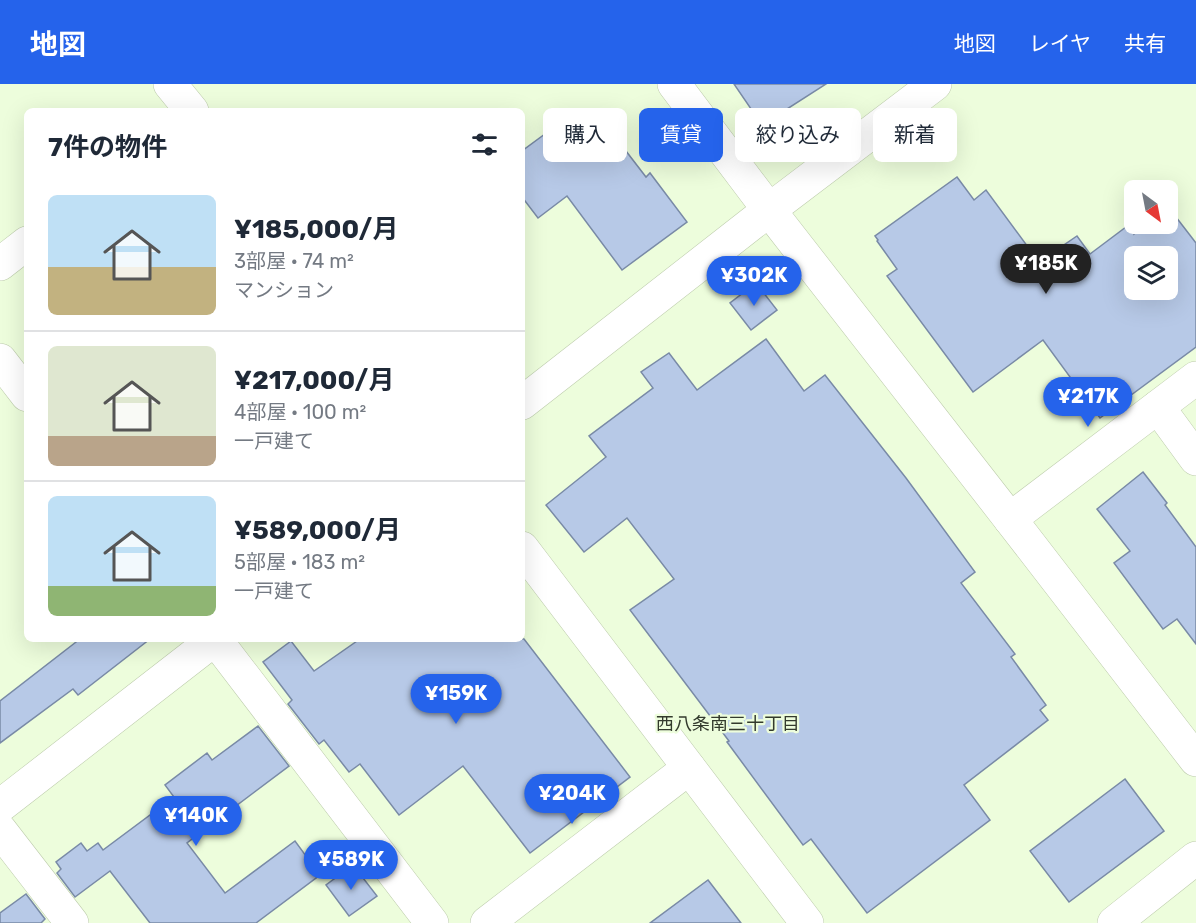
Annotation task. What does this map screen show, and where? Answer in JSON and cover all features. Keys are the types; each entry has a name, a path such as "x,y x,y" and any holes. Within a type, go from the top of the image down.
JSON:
{"street":[{"path":"170,84 189,108"},
{"path":"674,84 1196,760"},
{"path":"525,401 935,84"},
{"path":"0,264 24,245"},
{"path":"0,360 24,391"},
{"path":"1010,519 1196,378"},
{"path":"1158,407 1196,459"},
{"path":"525,552 807,923"},
{"path":"0,806 211,642"},
{"path":"217,642 432,923"},
{"path":"486,923 689,768"},
{"path":"0,830 72,923"},
{"path":"1114,923 1196,858"}],"building":[{"path":"734,84 826,84 789,108 750,108"},
{"path":"543,135 543,162 627,162 627,152 646,177 650,173 687,222 622,270 567,196 538,218 525,201 525,149"},
{"path":"957,177 974,200 986,190 1039,262 1077,236 1090,254 1124,228 1124,234 1178,234 1178,220 1196,243 1196,347 1100,418 1043,340 973,392 887,276 897,269 875,236"},
{"path":"756,283 777,310 751,330 730,303"},
{"path":"766,339 804,391 825,375 906,478 975,572 961,583 1015,654 1011,657 1046,705 1040,710 1048,720 964,785 990,820 867,913 811,839 803,845 727,742 729,741 630,610 674,579 627,518 584,552 546,505 606,457 589,436 653,388 641,372 669,353 697,390"},
{"path":"1143,472 1196,547 1196,644 1177,619 1163,629 1114,563 1130,551 1097,509"},
{"path":"525,640 630,777 530,853 463,766 399,815 360,764 349,772 324,740 319,744 288,704 292,700 263,662 292,642 314,671 356,642"},
{"path":"76,642 146,642 78,695 73,689 0,743 0,701"},
{"path":"258,726 289,766 187,843 225,893 295,841 320,875 256,923 150,923 110,871 75,897 57,873 61,869 56,862 81,843 87,851 98,843 103,850 174,797 165,785 207,753 212,760"},
{"path":"1125,779 1164,831 1069,902 1030,851"},
{"path":"353,865 377,896 349,916 326,885"},
{"path":"708,880 741,923 650,923"},
{"path":"26,894 45,919 41,923 0,923 0,913"}],"district":[{"name":"西八条南三十丁目","path":"728,724"}]}
